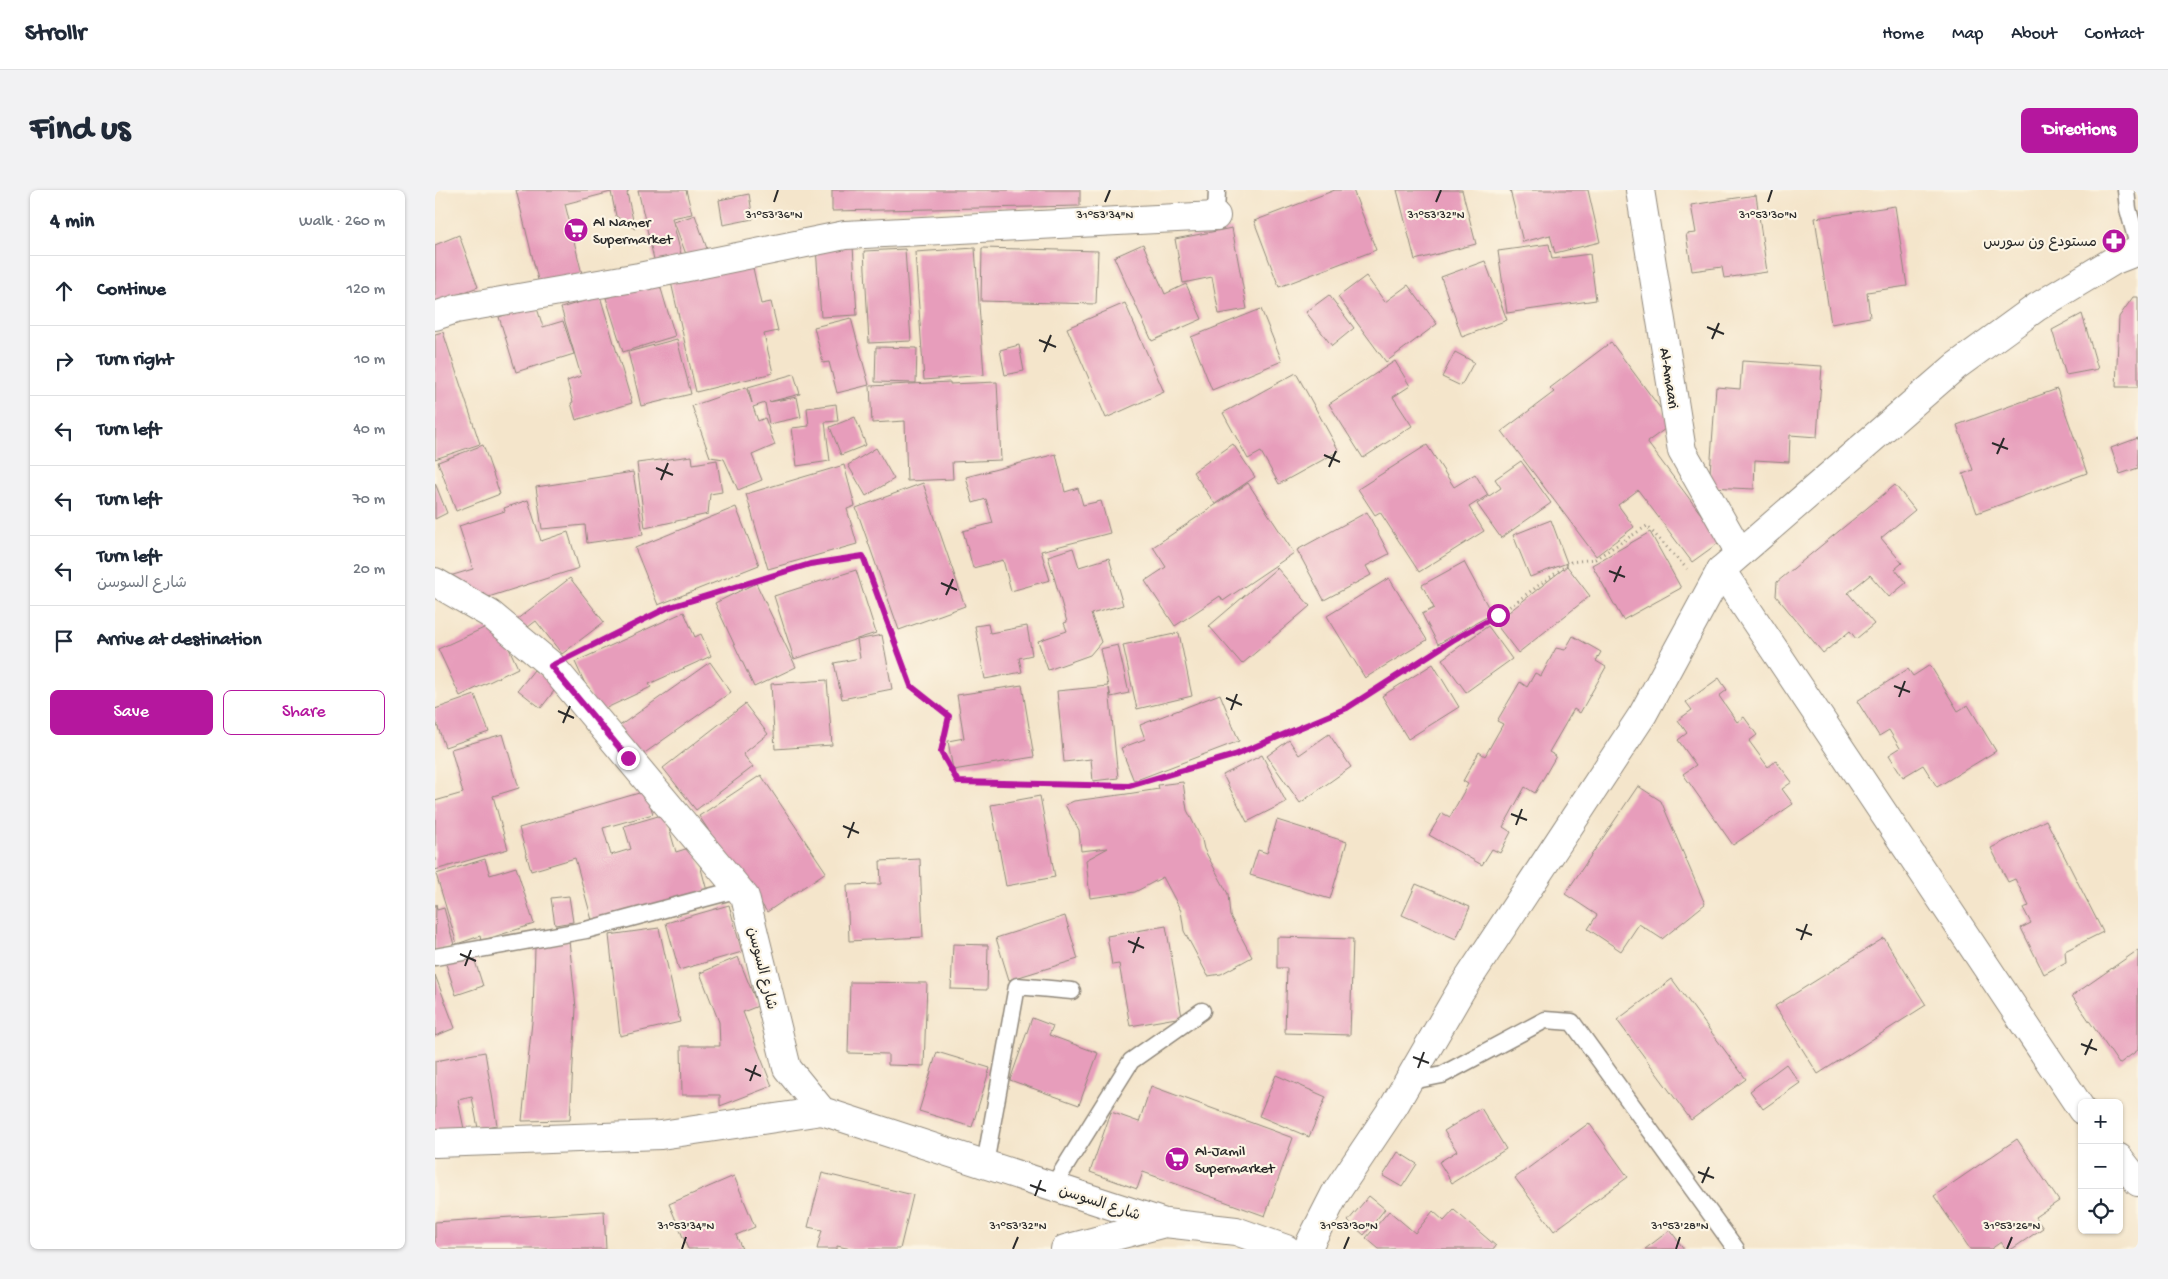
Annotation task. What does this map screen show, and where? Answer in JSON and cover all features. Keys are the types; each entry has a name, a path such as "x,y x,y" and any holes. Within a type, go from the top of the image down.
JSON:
{"street":[{"name":"Al-Amaari","path":"1640,190 1682,451 1723,572 2078,1104"},
{"path":"435,316 456,309 639,277 845,235 1216,203"},
{"path":"1307,1249 1335,1194 1407,1082 1461,990 1643,714 1723,572 1956,366 2037,308 2115,260 2138,251"},
{"name":"شارع السوسن","path":"435,582 490,614 551,666 745,897 787,1068 822,1111 1165,1223"},
{"path":"435,1143 661,1135 822,1111"},
{"path":"2123,1163 2138,1182"},
{"path":"1065,1249 1165,1223 1236,1231 1287,1249"}],"lane":[{"path":"2127,190 2128,209 2138,245"},
{"path":"435,957 586,930 739,889"},
{"path":"985,1164 1017,986 1072,991"},
{"path":"1053,1186 1131,1062 1202,1011"},
{"path":"1407,1082 1442,1076 1545,1020 1572,1022 1736,1249"}],"path":[{"path":"551,666 667,608 810,564 863,556 911,686 949,716 941,752 958,782 1129,786 1235,755 1347,708 1453,640 1498,615 1571,562 1595,559 1647,526 1723,572"}],"building":[{"path":"516,190 629,190 627,193 635,229 616,216 611,192 565,204 582,274 539,284"},
{"path":"638,190 686,190 692,214 672,218 683,262 656,268"},
{"path":"832,190 1080,190 1080,206 832,211"},
{"path":"1335,190 1353,190 1376,250 1279,287 1254,221"},
{"path":"1397,190 1462,190 1476,244 1415,260"},
{"path":"1510,190 1588,190 1600,242 1555,253 1550,235 1523,242"},
{"path":"749,194 753,219 723,225 719,200"},
{"path":"1756,195 1767,272 1724,278 1722,267 1692,271 1686,234 1696,233 1691,205"},
{"path":"1895,206 1907,286 1867,292 1870,317 1831,324 1815,218"},
{"path":"695,215 710,257 690,265 674,222"},
{"path":"1232,228 1247,309 1219,314 1212,277 1183,283 1175,239"},
{"path":"459,235 478,287 435,303 435,245"},
{"path":"1143,244 1165,294 1186,284 1202,319 1152,341 1114,257"},
{"path":"1549,244 1552,259 1590,254 1596,300 1507,313 1498,251"},
{"path":"853,246 857,315 821,317 816,248"},
{"path":"975,248 984,375 924,380 915,252"},
{"path":"982,248 1098,251 1096,304 981,301"},
{"path":"905,249 911,341 869,343 864,251"},
{"path":"751,259 761,304 771,302 778,331 764,334 773,373 696,392 671,282"},
{"path":"1485,261 1507,320 1462,337 1441,277"},
{"path":"1366,276 1385,302 1408,285 1437,324 1386,362 1338,297"},
{"path":"659,282 675,336 623,352 606,298"},
{"path":"1329,295 1354,328 1332,346 1306,312"},
{"path":"600,296 632,403 576,420 567,381 581,376 561,308"},
{"path":"2133,297 2138,297 2138,387 2116,387 2119,317"},
{"path":"1125,303 1164,392 1106,418 1067,328"},
{"path":"536,305 543,327 563,321 574,354 516,372 499,317"},
{"path":"1261,309 1282,361 1212,390 1191,337"},
{"path":"2082,314 2098,369 2066,375 2052,330"},
{"path":"851,318 869,385 837,393 829,362 823,363 814,327"},
{"path":"443,332 480,444 435,459 435,334"},
{"path":"677,339 691,394 641,406 628,352"},
{"path":"1611,342 1672,424 1647,442 1721,541 1692,562 1638,490 1618,505 1634,527 1596,556 1502,431 1554,392 1550,388"},
{"path":"1019,345 1024,371 1005,375 1000,350"},
{"path":"876,347 917,348 916,383 875,382"},
{"path":"1455,352 1474,362 1461,386 1442,377"},
{"path":"1395,361 1410,386 1393,397 1412,426 1363,458 1329,404"},
{"path":"1742,361 1822,366 1817,437 1790,435 1789,462 1755,460 1754,489 1709,487 1716,387 1740,389"},
{"path":"1296,373 1339,451 1279,484 1261,452 1248,459 1223,413"},
{"path":"794,374 800,394 769,402 797,397 801,417 769,424 765,403 753,407 758,421 765,418 775,445 752,455 762,480 738,490 724,459 710,457 692,406 746,387 752,403 748,387"},
{"path":"950,382 950,384 997,382 1001,460 952,462 953,479 907,481 905,421 872,423 870,386"},
{"path":"2057,389 2087,473 1977,513 1963,474 1973,470 1957,425"},
{"path":"836,404 838,421 825,422 830,461 797,466 792,428 809,426 807,408"},
{"path":"855,417 866,445 841,455 830,427"},
{"path":"2138,438 2138,468 2120,474 2111,448"},
{"path":"1233,444 1255,477 1215,504 1193,472"},
{"path":"483,445 500,494 456,511 438,462"},
{"path":"1427,445 1454,487 1475,474 1488,495 1469,507 1484,531 1419,572 1380,512 1375,515 1358,489"},
{"path":"876,448 894,479 866,496 848,465"},
{"path":"1056,454 1065,492 1078,488 1083,505 1101,501 1110,533 1041,551 1050,580 1011,591 1003,560 973,568 963,531 993,523 986,499 973,503 966,477"},
{"path":"692,456 693,464 717,460 722,492 710,494 708,514 645,528 637,463"},
{"path":"1521,461 1551,503 1501,538 1477,504 1501,488 1495,479"},
{"path":"844,465 855,506 847,509 857,544 768,569 746,494"},
{"path":"633,472 643,535 587,543 585,525 542,529 536,487"},
{"path":"435,483 447,513 435,519"},
{"path":"923,483 965,606 899,630 856,508"},
{"path":"1248,483 1294,553 1223,601 1220,596 1175,626 1145,581 1166,567 1153,547"},
{"path":"1895,485 1915,510 1881,538 1902,563 1895,569 1906,583 1889,597 1870,575 1848,593 1874,624 1856,639 1850,631 1823,653 1776,596 1777,582"},
{"path":"528,500 541,541 568,532 579,568 479,600 440,579 473,569 459,526 505,511 504,508"},
{"path":"736,507 759,565 658,605 635,548"},
{"path":"1367,512 1389,554 1366,566 1371,575 1324,600 1297,550"},
{"path":"1551,520 1567,563 1530,577 1513,535"},
{"path":"1650,532 1681,588 1623,620 1592,565"},
{"path":"1073,548 1079,567 1109,558 1123,605 1091,614 1101,642 1090,655 1048,670 1038,641 1067,631 1064,623 1067,622 1048,556"},
{"path":"1464,562 1492,614 1438,644 1422,614 1434,608 1422,585"},
{"path":"1567,566 1590,596 1518,653 1495,623"},
{"path":"1277,568 1310,606 1242,664 1209,626"},
{"path":"856,570 876,633 794,659 774,596"},
{"path":"570,578 604,622 562,654 536,621 524,630 516,620"},
{"path":"1389,578 1427,640 1365,678 1327,616"},
{"path":"756,583 796,667 754,687 715,603"},
{"path":"684,612 695,637 701,634 711,656 649,684 651,687 598,712 575,662"},
{"path":"497,622 518,668 460,696 438,649"},
{"path":"988,624 990,633 1027,626 1032,655 1019,658 1022,672 985,679 975,626"},
{"path":"1488,626 1512,659 1466,692 1442,659"},
{"path":"1179,633 1192,696 1137,709 1123,645"},
{"path":"882,635 892,689 842,699 834,663 860,658 857,640"},
{"path":"1573,636 1601,652 1596,661 1606,667 1580,713 1574,709 1549,752 1556,756 1535,793 1525,787 1503,827 1511,832 1500,853 1492,849 1482,865 1429,835 1442,813 1450,817 1468,784 1463,781 1479,752 1485,756 1503,724 1497,721 1520,682 1527,687 1535,673 1541,676 1556,648 1565,650"},
{"path":"1118,645 1129,693 1111,697 1109,688 1118,778 1093,781 1091,759 1064,762 1057,691 1108,686 1100,649"},
{"path":"710,662 731,692 639,757 618,727"},
{"path":"1433,664 1459,707 1408,739 1382,696"},
{"path":"1930,665 1958,711 1968,705 1996,751 1937,787 1923,765 1903,777 1889,755 1900,748 1889,730 1879,736 1857,701 1908,669 1913,676"},
{"path":"534,670 557,687 541,708 518,690"},
{"path":"1719,678 1727,690 1719,696 1737,722 1744,717 1757,735 1749,741 1768,767 1776,761 1792,782 1782,789 1793,804 1733,845 1683,774 1696,765 1678,740 1687,733 1678,720 1692,710 1686,702"},
{"path":"827,680 832,745 775,749 771,684"},
{"path":"1022,685 1034,757 953,770 948,741 964,738 957,695"},
{"path":"1220,694 1239,741 1134,781 1121,748 1145,739 1140,725"},
{"path":"475,695 489,732 445,747 435,719 435,709"},
{"path":"745,704 768,734 743,754 753,767 696,810 663,768"},
{"path":"503,734 519,788 493,796 508,849 435,870 435,801 463,793 451,749"},
{"path":"1329,734 1351,767 1300,803 1267,756 1289,740 1299,755"},
{"path":"1262,755 1286,802 1247,822 1223,775"},
{"path":"761,775 826,872 767,912 699,816"},
{"path":"1183,782 1187,810 1202,840 1204,849 1228,894 1230,916 1252,957 1221,974 1208,976 1184,931 1181,911 1163,877 1135,892 1090,898 1086,860 1108,848 1081,851 1079,830 1065,805 1074,801 1159,789 1158,785"},
{"path":"1638,786 1661,801 1705,904 1662,939 1639,924 1621,951 1588,929 1597,915 1565,894"},
{"path":"646,791 653,814 603,828 611,855 631,849 624,826 665,814 676,852 695,846 707,891 593,924 575,858 531,871 519,828"},
{"path":"1040,796 1055,877 1006,886 991,805"},
{"path":"1277,820 1347,842 1330,899 1250,875 1258,850 1267,853"},
{"path":"2046,820 2103,932 2065,951 2066,962 2044,974 2021,928 2031,923 2023,908 2029,906 2015,879 2008,882 1991,848"},
{"path":"485,859 490,875 516,867 534,924 481,941 480,936 457,944 436,874"},
{"path":"920,859 923,937 849,941 847,885 881,884 880,861"},
{"path":"1416,884 1470,907 1456,939 1402,915"},
{"path":"569,896 573,922 555,925 551,898"},
{"path":"436,904 437,910 444,908 454,945 435,950"},
{"path":"729,905 742,952 679,970 666,923"},
{"path":"1065,916 1078,959 1009,980 996,938"},
{"path":"1166,926 1182,1017 1130,1026 1119,964 1112,965 1107,936"},
{"path":"659,928 680,1022 620,1036 609,935"},
{"path":"1277,937 1353,939 1350,1035 1285,1033 1287,968 1277,968"},
{"path":"1884,938 1926,1005 1818,1074 1775,1006"},
{"path":"569,940 576,1008 570,1120 522,1121 533,1012 535,948"},
{"path":"953,944 988,945 987,990 951,989"},
{"path":"2138,950 2138,1050 2119,1064 2072,996"},
{"path":"473,955 483,986 456,995 446,964"},
{"path":"738,957 758,1006 743,1012 772,1086 720,1106 720,1095 682,1095 681,1046 720,1046 719,1022 700,973"},
{"path":"435,975 455,1028 435,1036"},
{"path":"1672,979 1746,1079 1691,1120 1617,1020"},
{"path":"850,982 927,983 924,1066 888,1065 888,1054 848,1053"},
{"path":"1032,1018 1053,1026 1049,1035 1098,1053 1079,1105 1010,1080"},
{"path":"485,1052 497,1125 478,1128 472,1097 458,1100 464,1129 435,1134 435,1061"},
{"path":"937,1052 990,1068 972,1127 919,1111"},
{"path":"1786,1064 1800,1083 1763,1109 1750,1091"},
{"path":"1276,1075 1326,1097 1309,1137 1259,1116"},
{"path":"1151,1086 1293,1138 1265,1216 1143,1172 1137,1189 1090,1172 1111,1112 1139,1122"},
{"path":"1481,1108 1506,1149 1452,1183 1439,1162 1457,1151 1444,1131"},
{"path":"1589,1123 1628,1177 1554,1231 1515,1178"},
{"path":"2017,1139 2059,1201 2035,1217 2043,1228 2012,1249 2006,1249 2001,1242 1991,1249 1970,1249 1934,1196"},
{"path":"1398,1152 1417,1164 1402,1187 1383,1176"},
{"path":"822,1173 913,1195 900,1249 851,1249 837,1246 837,1249 817,1249 822,1230 808,1227"},
{"path":"734,1176 755,1227 736,1235 742,1249 688,1249 669,1204"},
{"path":"1369,1196 1385,1209 1364,1235 1348,1221"},
{"path":"1454,1210 1496,1246 1494,1249 1379,1249 1366,1238 1389,1211 1415,1233 1433,1211 1444,1221"},
{"path":"604,1211 606,1249 435,1249 435,1222"},
{"path":"1670,1230 1684,1249 1645,1249"}],"place":[{"name":"Al Namer Supermarket","path":"576,230"},
{"name":"مستودع ون سورس","path":"2114,241"},
{"name":"Al-Jamil Supermarket","path":"1177,1159"}],"route":[{"path":"628,758 551,666 667,608 810,564 863,556 911,686 949,716 941,752 958,782 1129,786 1235,755 1347,708 1453,640 1498,615"}]}
